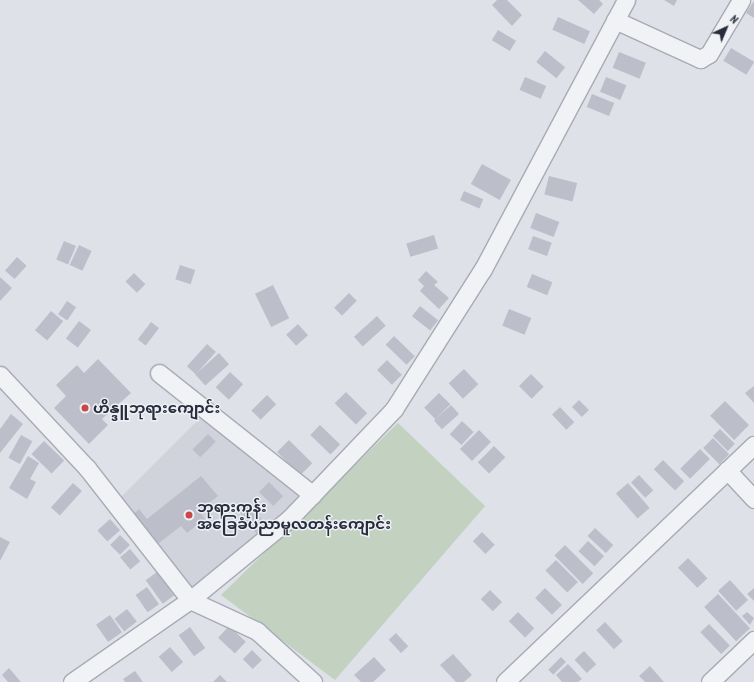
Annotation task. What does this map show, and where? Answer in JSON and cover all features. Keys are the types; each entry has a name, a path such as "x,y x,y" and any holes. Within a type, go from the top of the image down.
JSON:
{"street":[{"path":"72,682 190,600 289,519 398,403 483,269 626,0"},
{"path":"615,20 700,60 708,54 741,0"},
{"path":"159,373 313,494"},
{"path":"0,375 87,468 190,600 257,631 313,682"},
{"path":"505,682 754,445"},
{"path":"727,470 754,499"},
{"path":"710,682 754,640"}],"shaded area":[{"path":"200,418 305,496 194,589 136,528 117,501"}],"green space":[{"path":"398,423 485,506 335,680 221,595"}],"building":[{"path":"497,0 507,0 522,15 512,26 492,5"},
{"path":"578,0 599,0 603,4 594,14"},
{"path":"664,0 677,0 674,6"},
{"path":"754,1 754,18 746,13"},
{"path":"558,17 590,31 584,44 552,30"},
{"path":"498,30 516,41 510,51 492,40"},
{"path":"731,48 754,62 746,75 723,61"},
{"path":"545,51 565,67 556,78 536,62"},
{"path":"619,52 646,63 640,79 613,68"},
{"path":"525,77 546,86 541,99 520,90"},
{"path":"606,77 626,85 620,100 600,92"},
{"path":"592,94 614,103 609,116 587,107"},
{"path":"482,164 511,180 500,200 471,184"},
{"path":"549,176 577,183 573,201 544,194"},
{"path":"464,191 483,199 479,208 460,200"},
{"path":"536,213 559,222 554,237 530,228"},
{"path":"434,235 438,248 410,257 406,243"},
{"path":"533,236 552,243 547,256 528,249"},
{"path":"64,241 76,246 68,264 56,259"},
{"path":"79,245 92,251 82,271 70,265"},
{"path":"17,257 27,266 15,279 5,270"},
{"path":"180,265 195,270 191,284 175,279"},
{"path":"426,271 438,282 434,285 449,298 439,309 420,291 424,286 418,280"},
{"path":"134,273 145,284 137,293 126,281"},
{"path":"532,274 552,282 547,295 527,287"},
{"path":"0,277 12,288 0,301"},
{"path":"273,285 289,318 271,327 255,294"},
{"path":"349,293 357,301 342,316 334,308"},
{"path":"67,301 76,307 67,320 58,314"},
{"path":"420,306 438,320 430,330 412,316"},
{"path":"509,309 531,318 525,335 502,326"},
{"path":"51,311 63,321 47,340 35,330"},
{"path":"377,316 386,326 363,346 354,337"},
{"path":"79,321 91,330 78,348 66,339"},
{"path":"151,322 159,328 146,346 138,340"},
{"path":"298,324 308,335 296,346 286,335"},
{"path":"394,336 415,356 407,365 386,345"},
{"path":"207,344 216,352 196,374 187,366"},
{"path":"219,353 229,364 205,386 195,374"},
{"path":"98,359 131,393 102,419 108,425 89,444 54,408 66,396 56,385 77,365 84,373"},
{"path":"387,360 402,375 392,385 377,370"},
{"path":"464,369 478,384 463,399 449,383"},
{"path":"230,372 243,384 229,400 216,387"},
{"path":"531,374 544,387 532,399 519,386"},
{"path":"754,386 754,403 745,393"},
{"path":"346,392 367,413 356,425 335,403"},
{"path":"439,393 450,404 435,419 424,408"},
{"path":"267,395 276,404 261,420 251,411"},
{"path":"579,400 589,410 582,417 572,407"},
{"path":"725,401 749,425 734,440 710,416"},
{"path":"451,405 459,414 442,429 434,420"},
{"path":"560,407 574,422 566,430 552,415"},
{"path":"11,414 23,424 0,453 0,429"},
{"path":"462,421 474,432 461,445 450,434"},
{"path":"320,425 340,444 330,455 310,435"},
{"path":"720,429 735,444 728,451 713,436"},
{"path":"479,430 491,442 472,461 460,449"},
{"path":"208,434 216,442 200,457 192,450"},
{"path":"21,435 32,441 20,464 8,458"},
{"path":"713,438 729,454 719,464 703,448"},
{"path":"289,440 312,463 300,475 277,452"},
{"path":"44,441 64,460 52,473 31,454"},
{"path":"494,446 505,457 489,474 478,462"},
{"path":"700,449 710,459 690,479 680,469"},
{"path":"28,456 39,463 30,479 36,482 27,499 9,488"},
{"path":"663,460 684,481 675,490 654,469"},
{"path":"639,475 653,490 645,498 631,483"},
{"path":"201,476 218,496 199,511 205,519 187,533 181,526 154,547 130,517 139,509 147,519"},
{"path":"269,482 283,496 273,506 259,492"},
{"path":"73,483 82,491 60,516 51,508"},
{"path":"628,483 650,508 638,518 616,493"},
{"path":"249,503 267,526 257,534 239,511"},
{"path":"110,519 120,530 107,542 97,530"},
{"path":"595,528 613,545 606,553 587,536"},
{"path":"482,532 495,545 486,554 473,541"},
{"path":"120,535 130,545 120,555 110,545"},
{"path":"0,537 10,542 0,561"},
{"path":"588,541 604,556 595,566 578,551"},
{"path":"565,545 593,573 583,584 554,556"},
{"path":"130,549 140,561 130,570 120,557"},
{"path":"688,558 707,578 697,588 678,568"},
{"path":"556,560 578,582 567,593 545,571"},
{"path":"157,572 174,595 163,604 146,580"},
{"path":"730,580 748,600 736,611 718,591"},
{"path":"147,587 159,604 148,612 136,595"},
{"path":"545,588 562,605 552,615 535,598"},
{"path":"754,588 754,601 747,594"},
{"path":"490,590 502,602 493,611 481,599"},
{"path":"718,594 750,628 736,641 704,607"},
{"path":"127,609 137,622 124,631 114,619"},
{"path":"518,612 534,628 525,637 509,621"},
{"path":"747,612 754,618 750,625 742,616"},
{"path":"110,615 122,632 108,642 96,625"},
{"path":"605,622 623,641 614,649 596,630"},
{"path":"709,624 730,646 721,654 700,632"},
{"path":"229,626 246,642 235,653 218,638"},
{"path":"190,627 205,648 194,656 179,635"},
{"path":"396,633 408,646 401,653 389,640"},
{"path":"170,647 183,662 172,672 159,657"},
{"path":"252,650 262,660 253,669 243,659"},
{"path":"584,651 596,664 587,673 574,660"},
{"path":"453,654 472,675 464,682 456,682 440,665"},
{"path":"374,657 386,670 373,682 361,682 354,675"},
{"path":"561,657 566,662 553,675 548,670"},
{"path":"568,664 582,679 578,682 562,682 556,675"},
{"path":"650,666 664,682 645,682 639,676"},
{"path":"9,668 21,682 8,682 2,675"},
{"path":"135,671 143,682 125,682 123,679"},
{"path":"220,675 227,682 213,682"}],"place":[{"name":"ဟိန္ဒူဘုရားကျောင်း","path":"85,408"},
{"name":"ဘုရားကုန်း အခြေခံပညာမူလတန်းကျောင်း","path":"189,515"}]}
